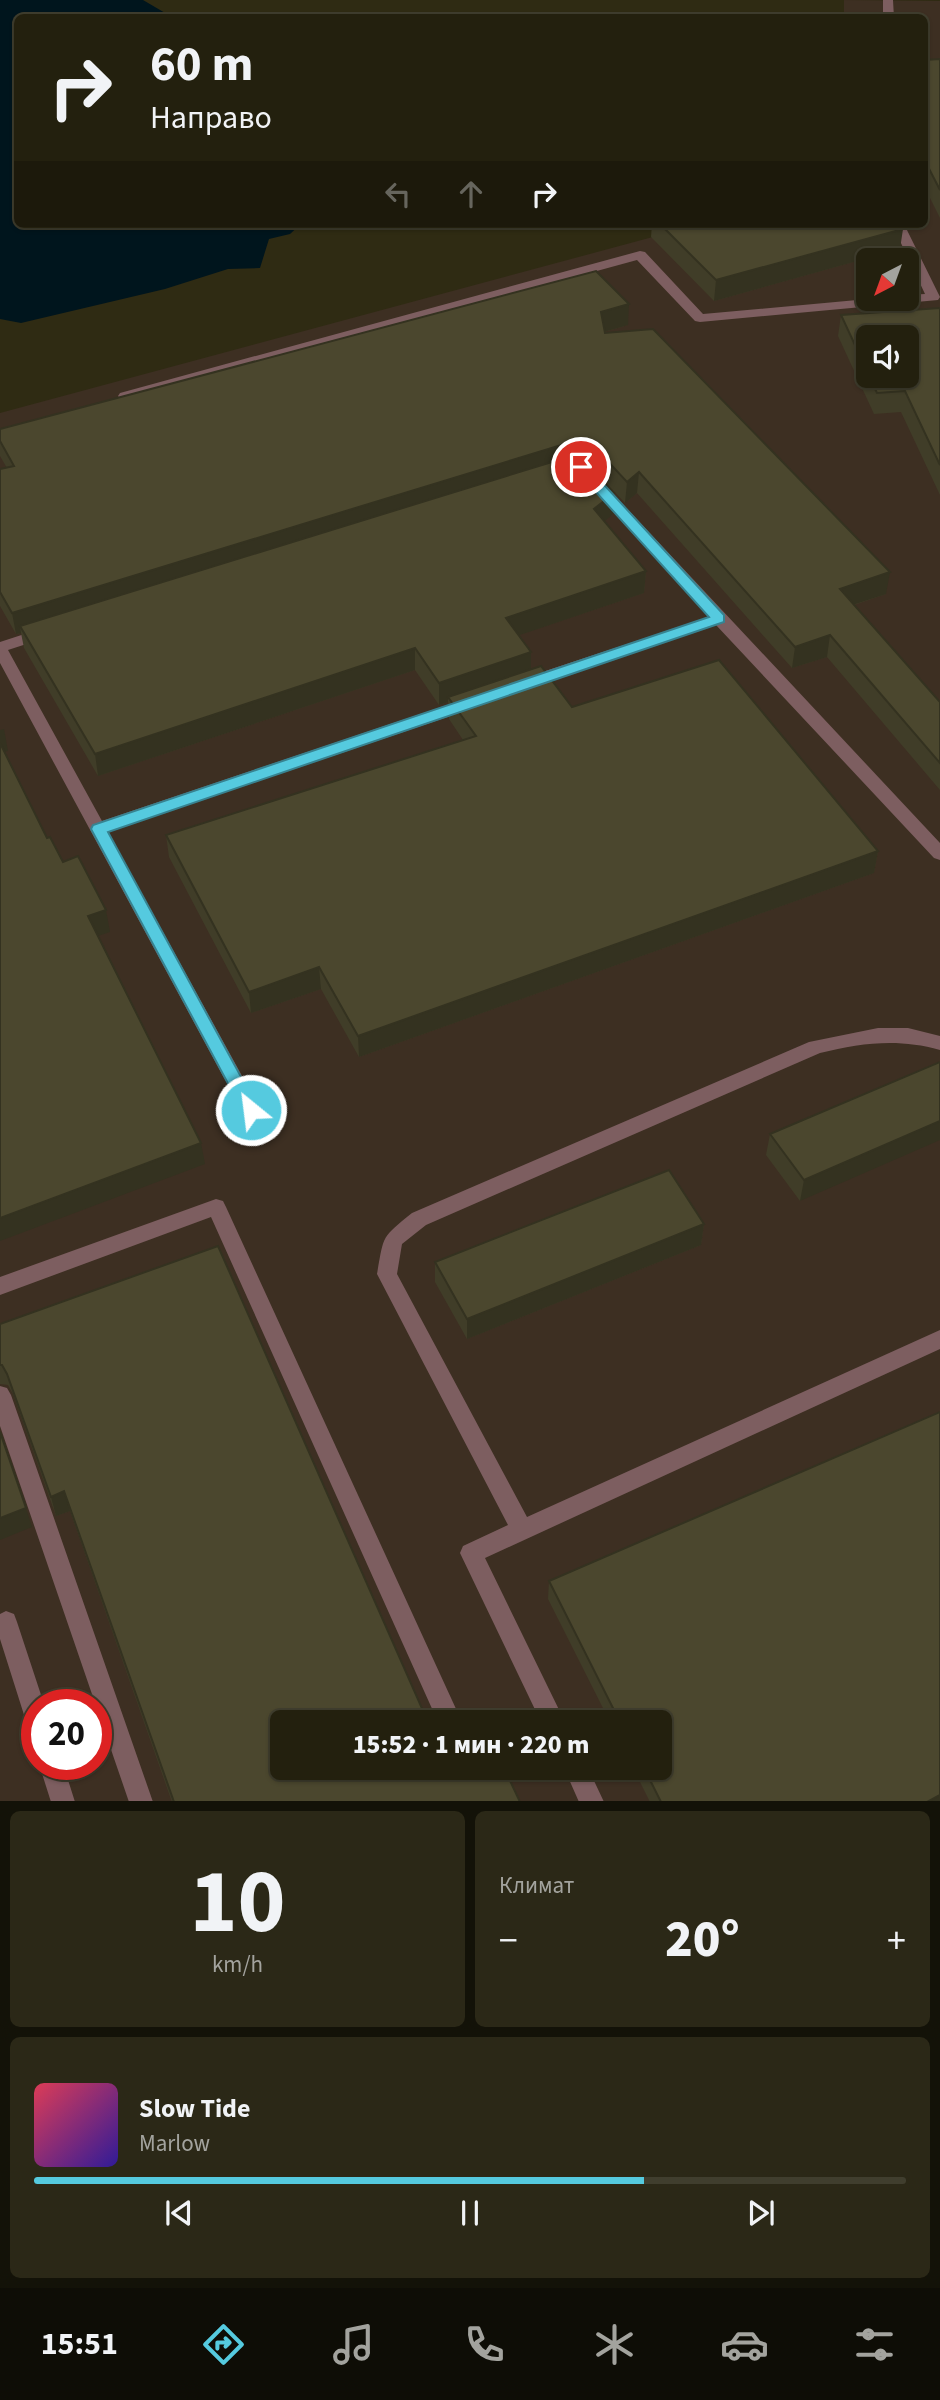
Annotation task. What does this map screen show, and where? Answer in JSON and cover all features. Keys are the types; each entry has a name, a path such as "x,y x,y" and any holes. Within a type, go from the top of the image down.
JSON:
{"lane":[{"path":"107,401 640,256 700,318 933,297 900,228"},
{"path":"590,477 940,854"},
{"path":"508,690 719,618"},
{"path":"53,631 0,648 251,1110"},
{"path":"98,829 481,699"},
{"path":"521,1528 387,1274 393,1240 419,1219 816,1047 867,1034 917,1034 940,1043"},
{"path":"0,1286 216,1207 445,1710"},
{"path":"547,1710 471,1553 940,1339"},
{"path":"0,1395 141,1801"},
{"path":"6,1622 28,1689"},
{"path":"56,1780 63,1801"},
{"path":"582,1780 592,1801"}],"shaded area":[{"path":"844,0 940,1 940,1801 0,1801 0,413 686,228 928,228 928,14 844,14"}],"water":[{"path":"0,0 143,0 167,14 14,14 14,228 297,228 290,234 269,239 260,268 228,269 165,289 21,323 0,319"}],"building":[{"path":"940,59 940,190 928,167 928,60"},
{"path":"664,228 903,229 716,280"},
{"path":"596,271 629,304 601,312 605,333 653,329 890,572 840,589 940,702 940,763 830,635 795,647 639,472 627,482 588,440 581,439 12,613 0,592 0,469 14,466 0,441 0,429"},
{"path":"940,308 940,465 905,391 877,393 875,388 919,388 919,325 856,325 856,347 841,315 919,312 919,309"},
{"path":"578,454 614,493 594,509 646,571 506,618 531,652 439,683 415,648 95,754 20,626"},
{"path":"719,660 878,851 358,1036 319,967 249,992 166,835 476,736 448,697 541,666 572,707"},
{"path":"0,743 47,838 50,837 63,862 78,856 106,910 88,916 201,1143 0,1218"},
{"path":"940,1062 940,1121 804,1180 770,1134"},
{"path":"669,1170 704,1224 467,1319 435,1262"},
{"path":"218,1246 423,1710 270,1710 270,1780 510,1780 520,1801 174,1801 64,1491 51,1497 7,1374 0,1365 0,1324"},
{"path":"940,1412 940,1795 929,1801 660,1801 650,1780 672,1780 672,1710 614,1710 549,1581"},
{"path":"0,1432 26,1508 0,1518"}],"route":[{"path":"251,1110 98,829 719,618 581,467"}]}
